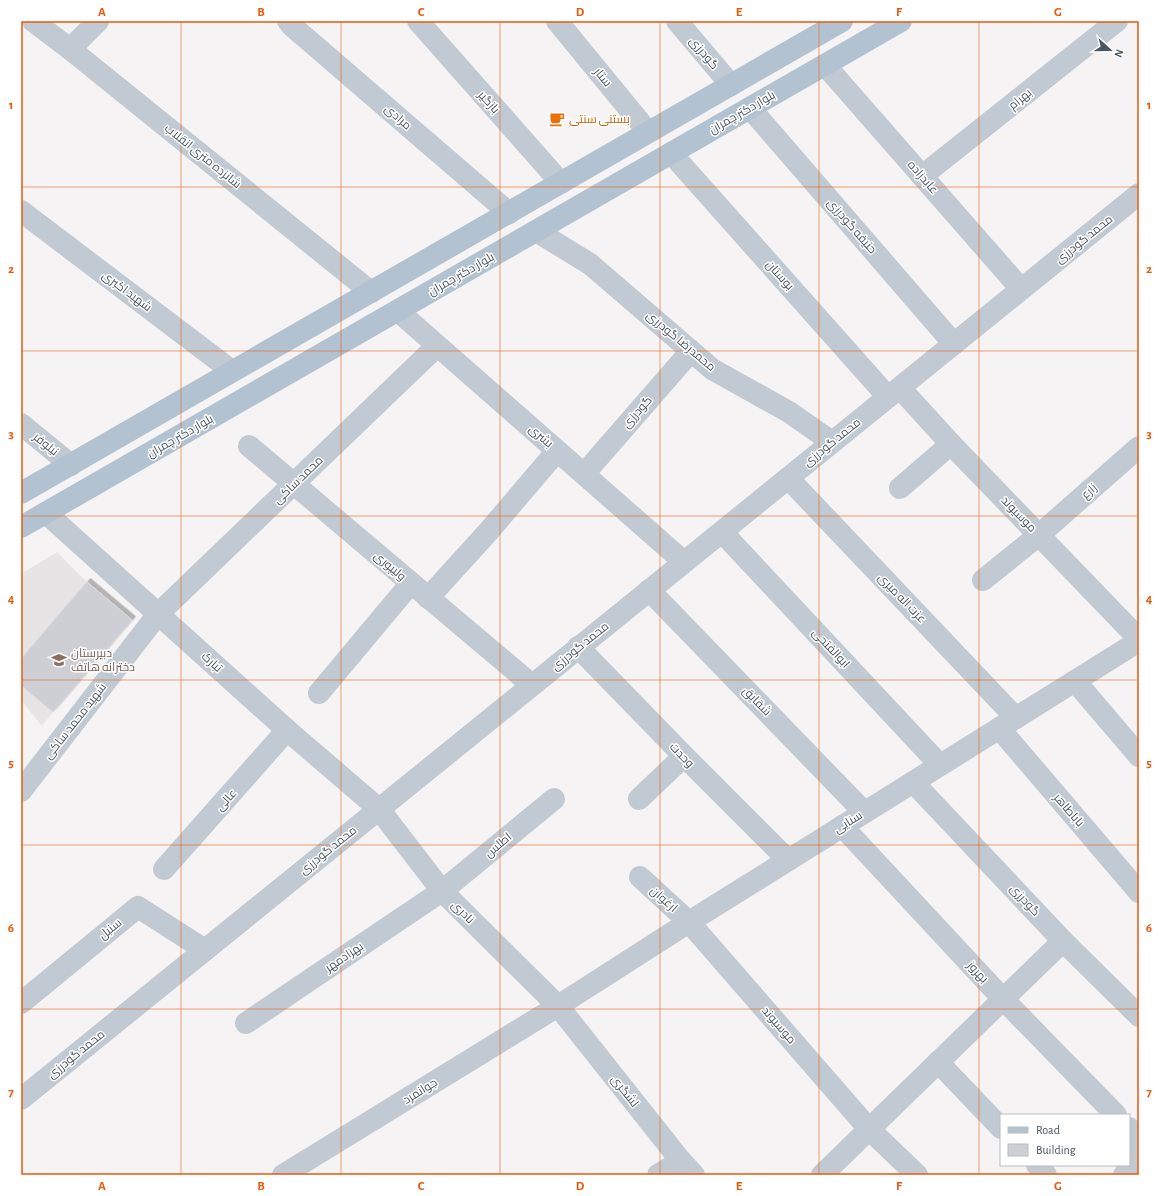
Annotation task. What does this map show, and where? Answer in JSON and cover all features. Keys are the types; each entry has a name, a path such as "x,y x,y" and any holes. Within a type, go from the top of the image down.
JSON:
{"main road":[{"path":"21,493 842,21"},
{"name":"بلوار دکتر چمران","path":"21,527 901,21"}],"street":[{"name":"شانزده متری انقلاب","path":"33,21 70,49 372,292"},
{"path":"70,49 98,21"},
{"name":"مرادی","path":"288,21 508,213"},
{"name":"بازگیر","path":"418,21 561,183"},
{"name":"ستار","path":"557,21 648,132"},
{"name":"گودرزی","path":"677,21 731,85"},
{"name":"بهرام","path":"922,176 1117,21"},
{"name":"عابدزاده","path":"825,65 1021,289"},
{"name":"حنیفه گودرزی","path":"750,108 954,344"},
{"name":"بوستان","path":"671,153 894,392"},
{"name":"محمد گودرزی","path":"21,1099 1139,194"},
{"name":"شهید اکبری","path":"21,211 232,372"},
{"name":"محمدرضا گودرزی","path":"536,231 590,264 712,369 789,412 832,442"},
{"name":"بشری","path":"398,311 684,562"},
{"name":"محمد ساکی","path":"158,614 437,346"},
{"name":"گودرزی","path":"584,474 691,351"},
{"name":"موسیوند","path":"894,392 951,444 1139,640"},
{"name":"نیلوفر","path":"21,424 71,465"},
{"path":"900,488 951,444"},
{"name":"ولیپوری","path":"249,446 532,685"},
{"name":"زارع","path":"983,580 1039,535 1139,447"},
{"path":"428,598 488,532 557,451"},
{"name":"عزت اله میری","path":"788,478 1008,723"},
{"name":"تبارک","path":"46,513 287,730 379,809"},
{"name":"ابوالفتحی","path":"722,532 940,765"},
{"path":"319,693 411,583"},
{"name":"شقایق","path":"649,590 864,812"},
{"name":"شهید محمد ساکی","path":"21,791 158,614"},
{"name":"سنایی","path":"558,1006 689,922 1139,640"},
{"name":"وحدت","path":"578,647 788,860"},
{"path":"1075,681 1139,756"},
{"name":"باباطاهر","path":"1008,723 1139,892"},
{"name":"عالی","path":"164,869 287,730"},
{"path":"639,799 684,756"},
{"name":"گودرزی","path":"913,782 1063,941 1139,1016"},
{"name":"اطلس","path":"442,891 554,799"},
{"name":"نادری","path":"379,809 442,891 558,1006"},
{"name":"بهروز","path":"842,826 1003,998 1115,1114"},
{"name":"ارغوان","path":"640,877 689,922"},
{"name":"بهزادمهر","path":"246,1023 442,891"},
{"name":"سنبل","path":"21,1003 138,907 205,950"},
{"name":"موسیوند","path":"689,922 869,1129 917,1175"},
{"path":"822,1175 1063,941"},
{"name":"لشگری","path":"558,1006 687,1168"},
{"name":"جوانمرد","path":"283,1175 558,1006"},
{"path":"938,1062 1000,1127"},
{"path":"1130,1129 1139,1138"},
{"path":"1130,1165 1139,1151"},
{"path":"1038,1166 1046,1175"},
{"path":"1124,1175 1130,1166"},
{"path":"658,1175 687,1168"}],"shaded area":[{"name":"دبیرستان دخترانه هاتف","path":"57,552 87,582 132,620 42,726 21,700 21,574"}],"building":[{"name":"دبیرستان دخترانه هاتف","path":"87,582 132,620 53,712 21,685 21,659"}],"place":[{"name":"بستنی سنتی","path":"557,119"},
{"name":"دبیرستان دخترانه هاتف","path":"59,660"}]}
